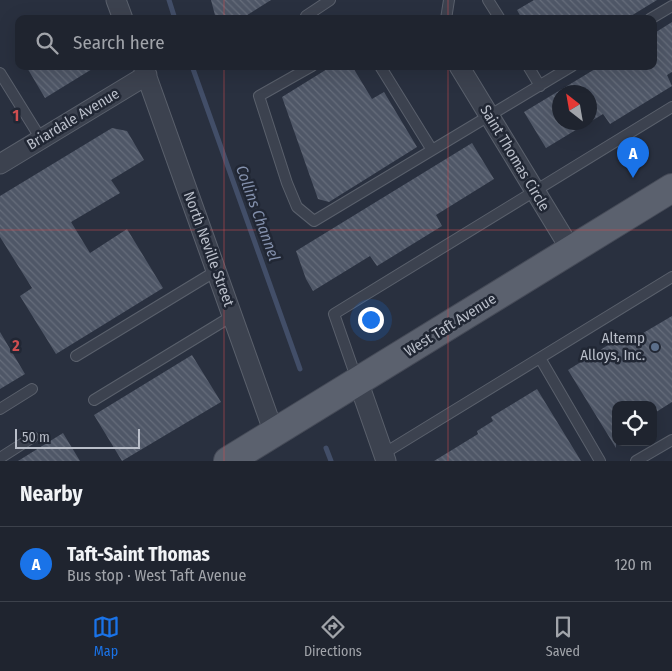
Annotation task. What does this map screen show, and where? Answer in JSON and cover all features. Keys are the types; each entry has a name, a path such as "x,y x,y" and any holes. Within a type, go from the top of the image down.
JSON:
{"main road":[{"name":"West Taft Avenue","path":"228,461 672,188"}],"street":[{"path":"116,0 122,15"},
{"name":"Saint Thomas Circle","path":"461,70 571,250"},
{"name":"Briardale Avenue","path":"0,164 145,71"},
{"name":"North Neville Street","path":"145,71 274,433"},
{"path":"358,381 385,457"}],"lane":[{"path":"308,15 330,0"},
{"path":"447,15 449,0"},
{"path":"488,0 497,15"},
{"path":"657,15 672,6"},
{"path":"305,70 259,96 287,183 297,207 314,221 566,70"},
{"path":"382,70 432,150"},
{"path":"530,70 540,86"},
{"path":"0,73 40,139"},
{"path":"358,381 334,314 672,107"},
{"path":"76,356 216,271"},
{"path":"385,457 540,358 672,277"},
{"path":"94,400 232,316"},
{"path":"540,358 600,461"},
{"path":"0,409 32,389"},
{"path":"0,458 33,437"},
{"path":"636,461 672,440"}],"building":[{"path":"211,0 271,0 247,15 215,15"},
{"path":"534,0 657,0 633,15 520,15 517,10"},
{"path":"672,22 672,72 667,75 672,86 610,124 603,114 597,118 597,85 569,85 593,70 657,70 657,31"},
{"path":"28,70 90,70 45,98"},
{"path":"326,70 354,70 372,99 384,92 417,147 329,202 318,199 282,97"},
{"path":"552,95 552,130 576,130 546,148 524,112"},
{"path":"112,128 127,131 144,160 111,180 120,193 71,222 90,253 127,229 163,288 56,354 20,296 32,288 0,237 0,196"},
{"path":"472,143 494,179 436,215 442,226 377,266 370,256 313,291 306,279 296,251"},
{"path":"672,316 672,402 657,411 657,401 612,401 612,442 568,370 629,332 633,339"},
{"path":"0,332 25,374 0,389"},
{"path":"192,355 221,402 122,461 94,415"},
{"path":"537,389 581,461 434,461 478,434 477,431 493,421 491,417"},
{"path":"63,433 80,461 18,461"}],"waterway":[{"name":"Collins Channel","path":"169,0 174,15"},
{"name":"Collins Channel","path":"193,70 300,369"},
{"name":"Collins Channel","path":"326,448 331,461"}],"place":[{"name":"Taft-Saint Thomas","path":"633,178"},
{"name":"Altemp Alloys, Inc.","path":"655,347"}]}
